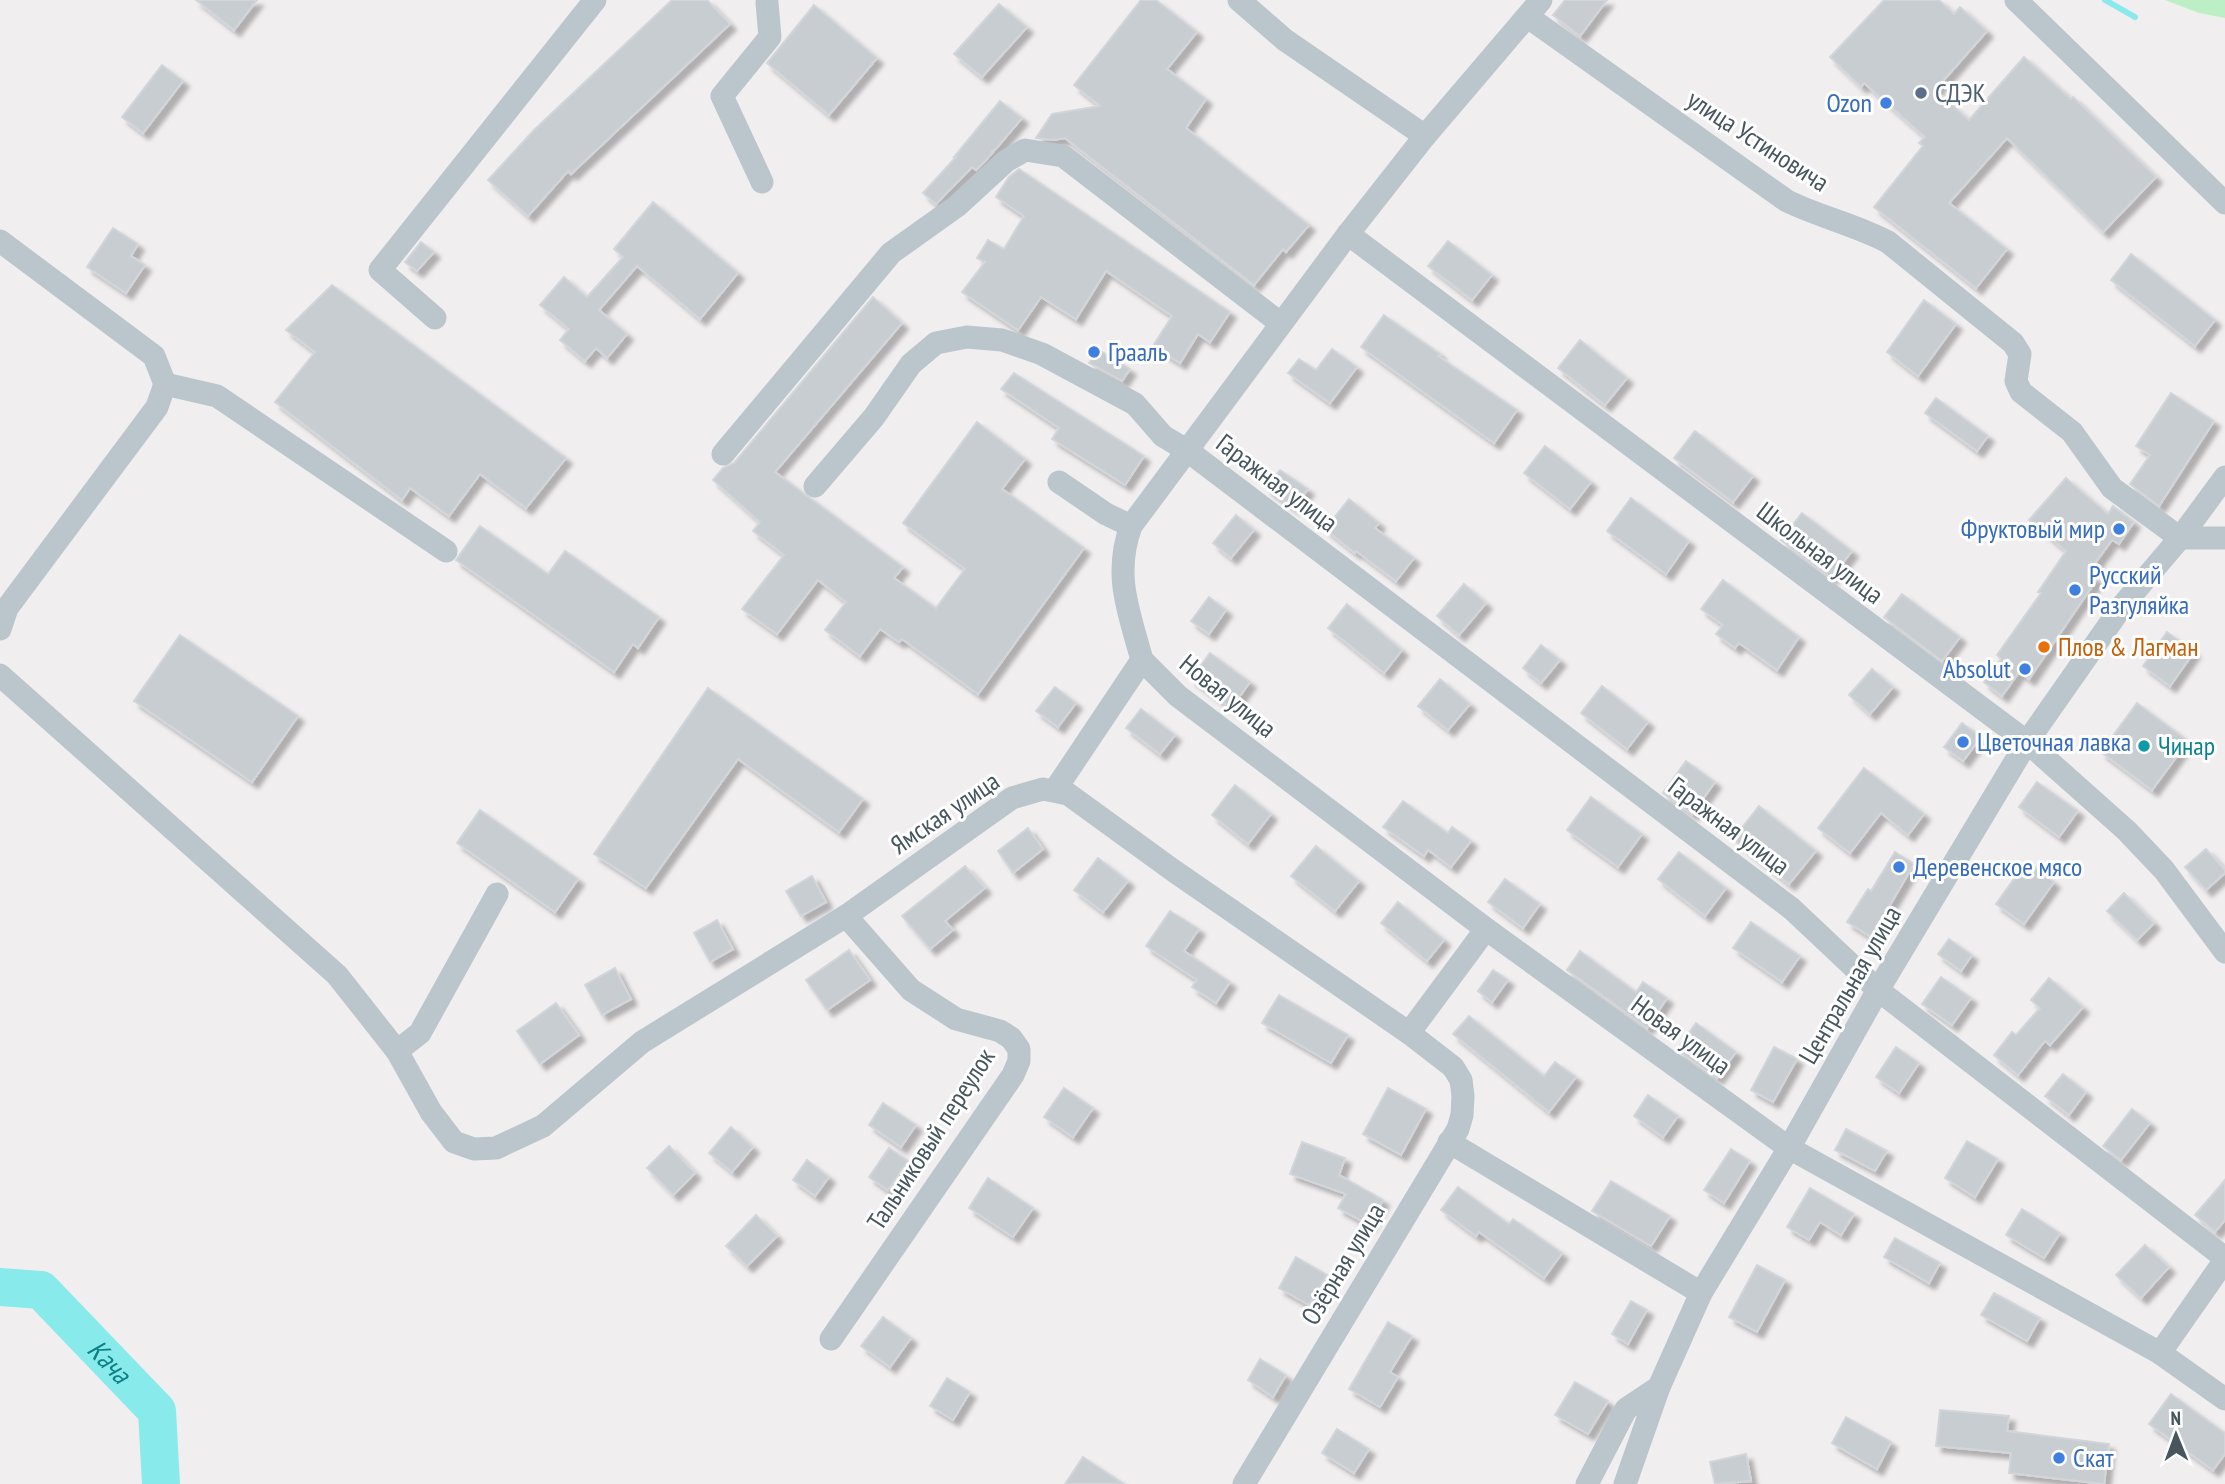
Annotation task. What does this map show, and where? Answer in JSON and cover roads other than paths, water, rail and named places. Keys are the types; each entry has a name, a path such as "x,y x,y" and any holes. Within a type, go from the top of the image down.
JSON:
{"street":[{"path":"435,317 380,270 595,0"},
{"path":"1239,0 1285,40 1425,136"},
{"path":"2016,0 2225,203"},
{"path":"762,1 770,37 722,96 762,182"},
{"path":"1486,929 1409,1033 1174,871 1068,794 1055,790 1142,660 1122,573 1122,558 1131,526 1348,234 1425,136 1534,8"},
{"name":"улица Устиновича","path":"1534,8 1787,201 1815,215 1870,233 1888,242 2013,343 2020,354 2016,381 2021,392 2072,432 2112,488 2180,538"},
{"path":"723,454 891,253 957,206 1006,162 1025,150 1063,156 1280,323"},
{"name":"Школьная улица","path":"1348,234 2027,742 2127,831 2164,870 2225,952"},
{"path":"0,241 154,356 164,384 157,407 7,608 0,629"},
{"name":"Гаражная улица","path":"815,486 874,417 912,364 936,343 967,337 1002,340 1042,354 1135,404 1163,436 1188,451 1792,909 1878,990 2225,1259"},
{"path":"164,384 216,396 446,551"},
{"name":"Центральная улица","path":"1625,1484 1659,1387 1701,1293 1878,990 2027,742 2123,605 2180,538 2225,477"},
{"path":"1059,482 1106,514 1131,526"},
{"path":"2180,538 2225,538"},
{"name":"Новая улица","path":"1142,660 1178,696 1486,929 1788,1148 2160,1353 2225,1399"},
{"name":"Ямская улица","path":"0,675 337,975 397,1051 431,1112 454,1142 474,1149 496,1148 543,1126 642,1042 846,916 1012,798 1029,792 1055,790"},
{"path":"397,1051 420,1033 497,894"},
{"name":"Тальниковый переулок","path":"831,1339 1013,1075 1019,1061 1018,1049 1011,1038 1000,1031 956,1018 911,990 846,916"},
{"name":"Озёрная улица","path":"1244,1484 1458,1129 1462,1115 1461,1080 1453,1067 1409,1033"},
{"path":"1449,1142 1701,1293"},
{"path":"2160,1353 2225,1259"},
{"path":"1587,1484 1626,1409 1659,1387"}],"waterway":[{"path":"2105,0 2135,17"},
{"name":"Кача","path":"0,1287 41,1290 157,1411 161,1484"}],"place":[{"name":"СДЭК","path":"1921,93"},
{"name":"Ozon","path":"1886,103"},
{"name":"Грааль","path":"1094,352"},
{"name":"Фруктовый мир","path":"2119,529"},
{"name":"Русский Разгуляйка","path":"2075,590"},
{"name":"Плов & Лагман","path":"2044,647"},
{"name":"Absolut","path":"2025,669"},
{"name":"Цветочная лавка","path":"1963,742"},
{"name":"Чинар","path":"2144,746"},
{"name":"Деревенское мясо","path":"1899,867"},
{"name":"Скат","path":"2059,1458"}]}
